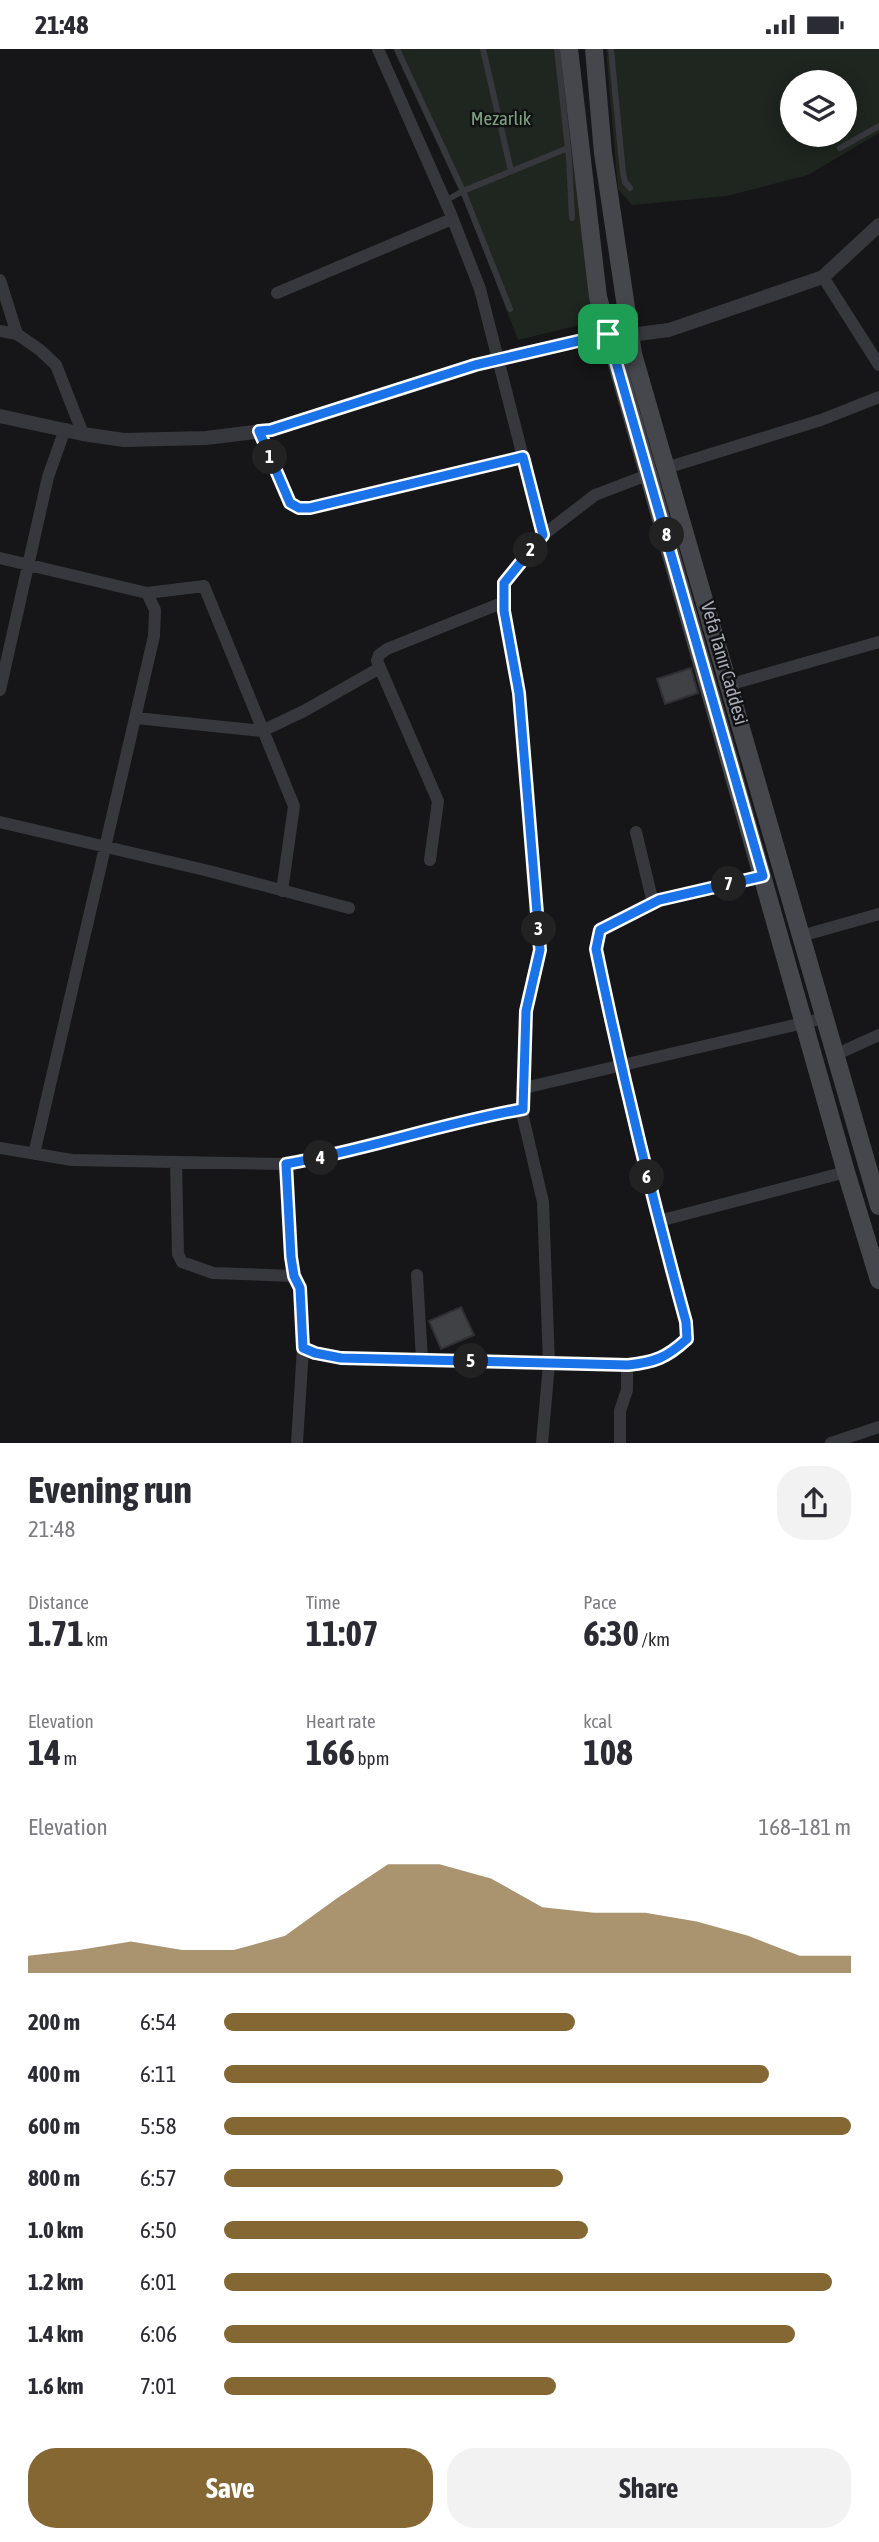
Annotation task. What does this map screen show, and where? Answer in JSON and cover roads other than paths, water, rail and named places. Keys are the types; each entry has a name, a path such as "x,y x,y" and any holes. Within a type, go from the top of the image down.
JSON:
{"main road":[{"name":"Vefa Tanır Caddesi","path":"569,49 598,297 608,334 658,470 728,685 835,1055 872,1154 879,1206"},
{"name":"Vefa Tanır Caddesi","path":"594,49 603,153 630,335 658,470 763,876 879,1280"}],"street":[{"path":"378,49 445,201 480,289 543,535"},
{"path":"277,293 452,219"},
{"path":"0,416 83,434 124,439 206,438 271,430 475,365 608,334 630,335 669,330 823,277 879,225"},
{"path":"823,277 879,365"},
{"path":"0,280 18,334"},
{"path":"0,331 18,334 56,365 83,434"},
{"path":"542,1443 549,1364 543,1202 523,1117 526,1011 540,950 519,693 504,602 504,583 543,535 595,495 658,470 821,420 879,397"},
{"path":"0,690 48,477 65,429"},
{"path":"259,431 290,503 299,508 310,508 523,457"},
{"path":"0,558 147,593 204,586 294,806 282,891"},
{"path":"34,1154 154,636 155,610 147,593"},
{"path":"430,860 438,801 378,669 377,661 379,655 387,649 504,602"},
{"path":"728,685 879,642"},
{"path":"136,717 262,731 304,711 378,669"},
{"path":"0,823 349,908"},
{"path":"636,832 653,903"},
{"path":"303,1348 341,1358 628,1365 653,1362 671,1353 687,1339 686,1322 621,1066 596,949 600,930 653,903 763,876"},
{"path":"801,936 879,914"},
{"path":"524,1088 825,1018"},
{"path":"835,1055 879,1035"},
{"path":"0,1147 72,1160 286,1164 349,1151 474,1118 523,1109"},
{"path":"176,1162 177,1241 182,1262 213,1273 294,1276"},
{"path":"286,1164 291,1257 294,1276 300,1288 303,1348 297,1443"},
{"path":"659,1221 846,1172"},
{"path":"417,1275 422,1360"},
{"path":"620,1443 620,1411 627,1390 628,1365"},
{"path":"831,1443 879,1427"}],"lane":[{"path":"397,49 463,191 510,309"},
{"path":"483,49 511,171"},
{"path":"557,49 568,148 572,218"},
{"path":"611,49 623,173 630,188"},
{"path":"840,148 879,126"},
{"path":"445,201 568,148"}],"park label":[{"name":"Mezarlık","path":"501,118"}]}
